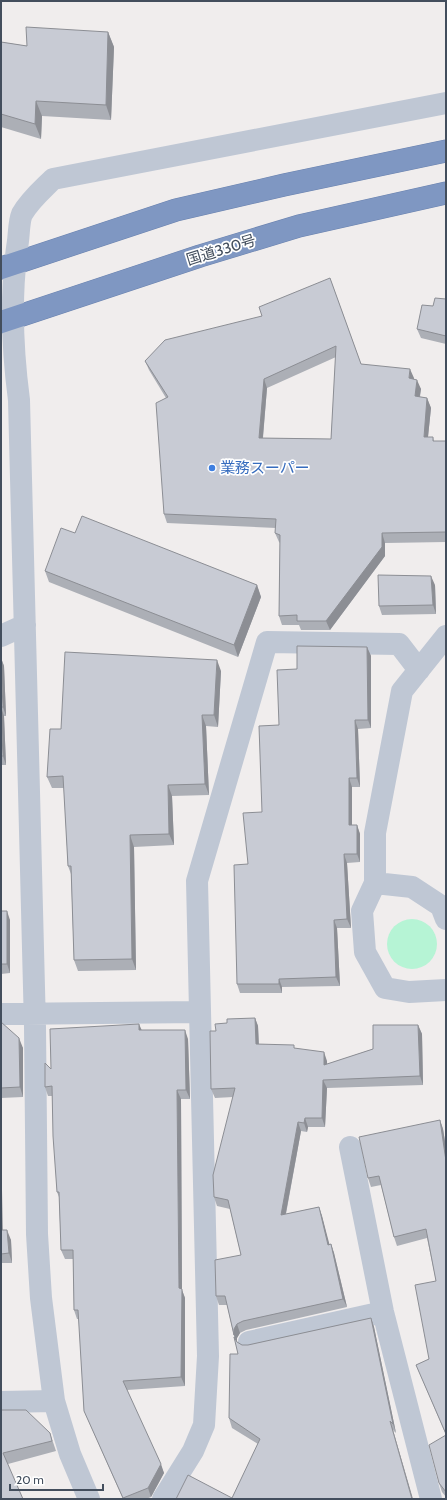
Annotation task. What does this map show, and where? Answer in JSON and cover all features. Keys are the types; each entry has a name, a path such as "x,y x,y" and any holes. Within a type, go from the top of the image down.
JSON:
{"highway":[{"path":"8,266 176,210 446,150"},
{"name":"国道330号","path":"7,320 200,256 299,226 446,193"}],"street":[{"path":"89,1499 70,1454 54,1401 41,1298 37,1234 35,1014 19,400 7,320 8,266 22,215 35,196 53,180 446,103"},
{"path":"1,636 25,625"},
{"path":"446,636 402,691 375,833 375,882 362,911 365,952 385,988 409,992 446,990"},
{"path":"163,1499 193,1451 204,1425 205,1411 208,1356 197,881 267,642 399,644 418,670"},
{"path":"375,882 412,887 440,906 446,919"},
{"path":"1,1014 200,1012"},
{"path":"350,1148 383,1312 431,1499"},
{"path":"249,1342 383,1312"},
{"path":"1,1402 54,1401"}],"green space":[{"path":"412,919 426,923 433,930 437,944 433,958 426,965 412,969 398,965 391,958 387,944 391,930 398,923"}],"building":[{"path":"26,27 108,32 106,105 36,101 35,124 1,114 1,42 27,46"},
{"path":"330,278 361,364 410,369 409,378 417,380 415,396 427,398 424,437 433,437 433,441 446,441 446,532 382,533 382,547 326,621 297,621 297,615 279,616 280,535 275,533 276,519 164,514 156,403 168,397 145,361 165,340 262,316 259,307","holes":["336,346 331,439 259,438 264,379"]},
{"path":"435,298 446,299 446,336 417,329 422,305 433,306"},
{"path":"82,516 257,585 234,645 45,571 61,528 75,533"},
{"path":"378,575 431,576 433,605 379,606"},
{"path":"297,646 367,647 368,720 355,720 357,778 349,778 349,825 357,825 357,854 344,854 347,919 334,920 336,977 279,979 279,984 237,984 234,865 248,864 243,813 262,812 259,726 279,725 277,670 297,669"},
{"path":"65,652 217,660 214,715 202,715 205,784 168,785 169,834 130,835 132,959 74,960 71,866 68,866 63,776 47,777 50,729 61,729"},
{"path":"1,665 3,707 1,707"},
{"path":"1,713 3,756 1,756"},
{"path":"1,911 7,911 7,964 1,964"},
{"path":"255,1018 256,1044 294,1045 294,1048 324,1052 324,1065 373,1049 373,1025 418,1025 420,1076 323,1080 322,1118 305,1118 304,1123 298,1122 281,1215 319,1207 328,1245 331,1244 343,1299 243,1321 237,1324 234,1329 234,1335 225,1296 216,1296 215,1260 241,1255 228,1200 214,1197 213,1175 235,1088 211,1089 210,1031 216,1031 215,1024 227,1023 227,1019"},
{"path":"1,1022 19,1038 20,1087 1,1088"},
{"path":"139,1024 139,1030 185,1030 186,1090 177,1090 179,1288 182,1289 181,1377 123,1381 161,1464 148,1488 123,1498 84,1411 78,1310 74,1310 73,1250 61,1250 59,1192 57,1192 53,1136 52,1086 45,1087 45,1063 51,1069 50,1029"},
{"path":"440,1120 446,1161 446,1434 416,1365 429,1359 415,1285 436,1281 426,1229 394,1237 379,1176 368,1178 359,1137"},
{"path":"1,1230 7,1230 9,1253 1,1254"},
{"path":"371,1318 393,1424 390,1421 412,1499 176,1499 188,1475 232,1498 260,1439 229,1418 230,1354 238,1354 234,1337 237,1342 242,1345 248,1345"},
{"path":"1,1410 26,1410 50,1433 52,1441 3,1453 23,1499 1,1499"},
{"path":"446,1435 446,1492 439,1483 429,1445"}],"place":[{"name":"業務スーパー","path":"212,468"}]}
